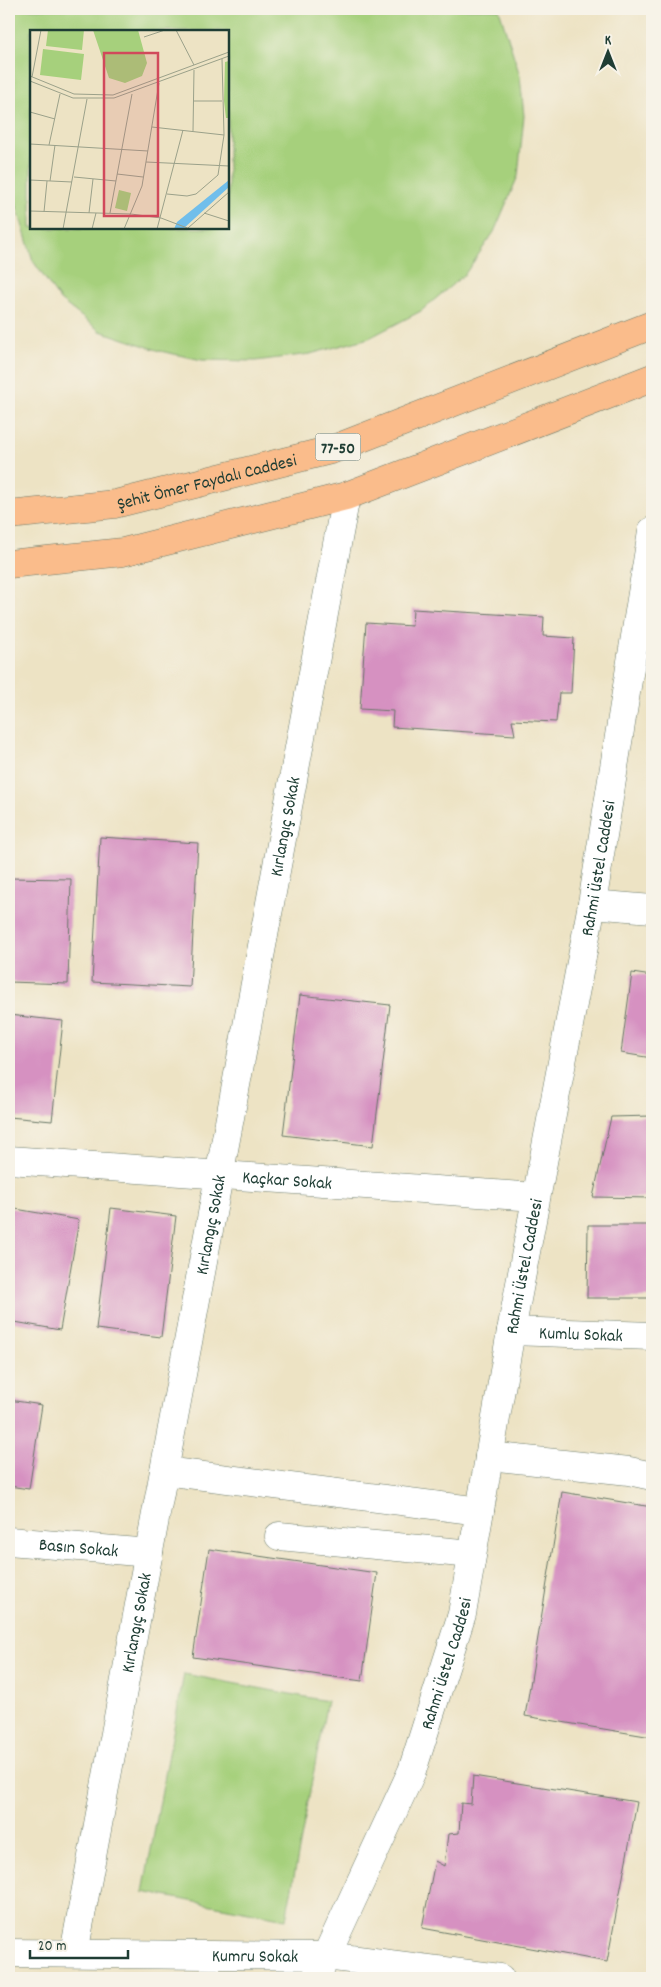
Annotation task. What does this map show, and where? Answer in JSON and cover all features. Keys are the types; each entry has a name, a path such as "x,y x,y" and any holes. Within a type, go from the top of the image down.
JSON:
{"main road":[{"name":"Şehit Ömer Faydalı Caddesi","path":"9,515 115,504 331,450 652,326"},
{"path":"9,564 123,552 346,496 652,378"}],"street":[{"name":"Kırlangıç Sokak","path":"74,1953 346,496"},
{"name":"Rahmi Üstel Caddesi","path":"321,1967 412,1771 462,1614 510,1331 592,904 652,531"},
{"path":"592,904 652,909"},
{"name":"Kaçkar Sokak","path":"9,1160 536,1197"},
{"name":"Kumlu Sokak","path":"510,1331 652,1336"},
{"path":"489,1456 629,1471 652,1476"},
{"path":"164,1471 480,1511"},
{"path":"279,1536 472,1554"},
{"name":"Basın Sokak","path":"9,1541 149,1553"},
{"name":"Kumru Sokak","path":"9,1953 74,1953 500,1978"}],"green space":[{"path":"9,9 499,9 520,76 524,116 518,176 494,232 465,274 421,311 369,338 310,354 255,361 202,360 160,351 100,331 60,300 33,261 9,180"},
{"path":"184,1674 327,1701 286,1919 143,1892"}],"building":[{"path":"413,609 544,617 543,636 574,638 571,693 559,693 556,722 512,720 515,735 392,727 393,711 360,709 366,623 412,626"},
{"path":"100,837 198,843 190,987 92,982"},
{"path":"9,878 71,879 68,984 9,982"},
{"path":"632,973 652,976 652,1058 621,1053"},
{"path":"300,995 390,1005 373,1146 283,1135"},
{"path":"9,1015 63,1021 52,1121 9,1117"},
{"path":"652,1116 652,1198 593,1197 611,1117"},
{"path":"10,1208 79,1220 60,1330 9,1321"},
{"path":"111,1208 176,1216 161,1337 96,1329"},
{"path":"588,1225 652,1225 652,1298 587,1298"},
{"path":"9,1400 42,1405 29,1489 9,1486"},
{"path":"562,1492 652,1507 652,1737 525,1716"},
{"path":"209,1549 377,1573 362,1681 193,1657"},
{"path":"473,1776 637,1802 607,1962 422,1928 435,1861 444,1866 448,1834 459,1833 461,1803 471,1804"}]}
